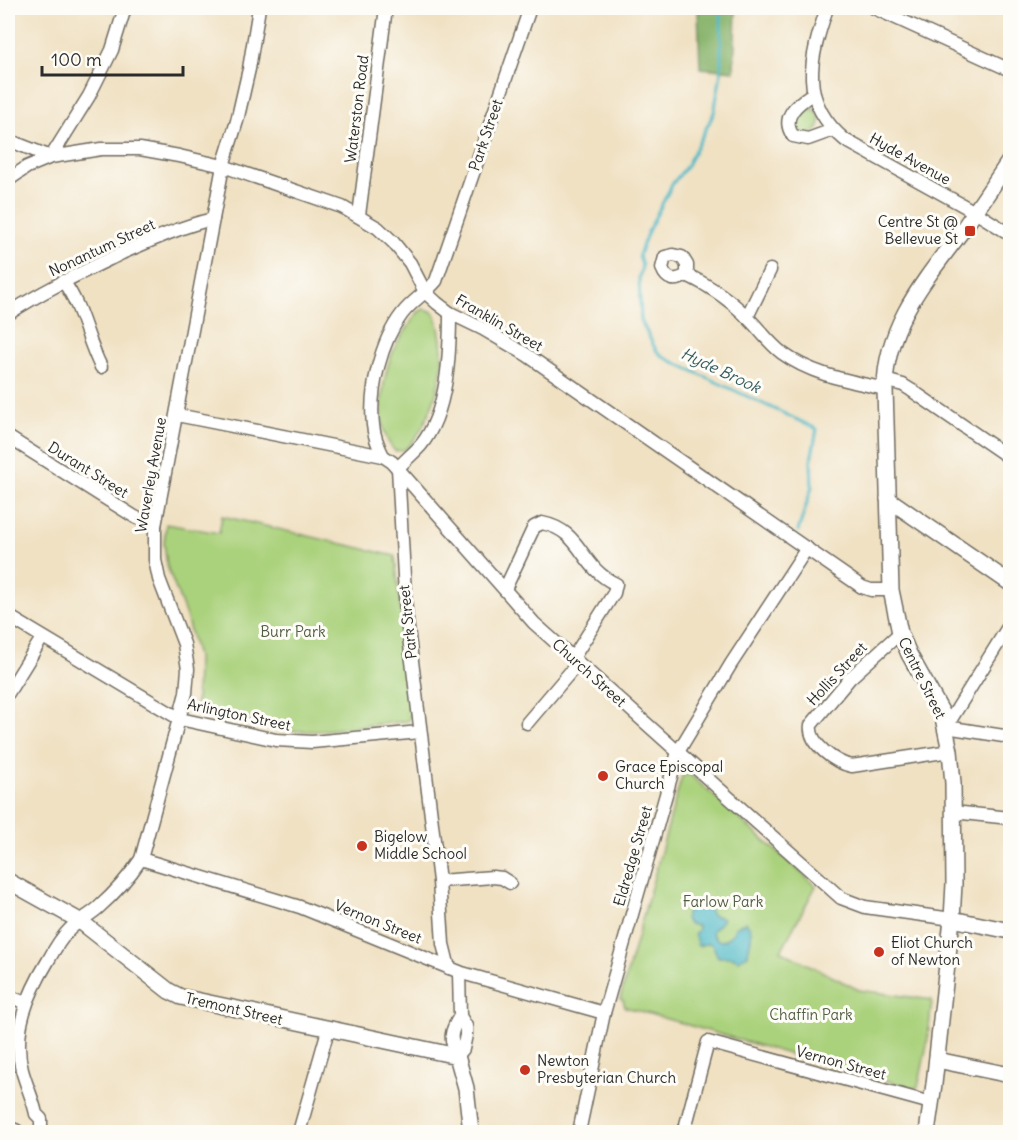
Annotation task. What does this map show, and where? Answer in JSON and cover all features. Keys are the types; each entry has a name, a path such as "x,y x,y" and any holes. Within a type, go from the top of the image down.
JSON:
{"main road":[{"name":"Centre Street","path":"925,1130 937,1060 952,919 954,884 950,751 942,713 900,633 891,590 885,385 891,343 909,303 1011,160"},
{"path":"888,499 1011,583"},
{"name":"Tremont Street","path":"8,881 80,921 181,998 457,1056"},
{"name":"Church Street","path":"952,919 1011,931"},
{"name":"Park Street","path":"457,1056 465,1088 471,1132"},
{"path":"937,1060 1011,1075"},
{"path":"8,1129 16,1132"}],"street":[{"path":"8,140 51,157 89,96 112,50 125,8"},
{"name":"Waverley Avenue","path":"41,1132 41,1119 36,1114 22,1070 19,1045 26,1003 60,941 117,890 141,859 186,693 188,669 184,644 159,579 154,552 155,526 223,166 237,121 249,69 259,8"},
{"name":"Waterston Road","path":"359,215 386,8"},
{"name":"Park Street","path":"383,456 372,424 376,377 382,352 403,313 425,292 438,275 531,8"},
{"path":"827,8 817,38 811,81 812,94 800,102 787,123 793,136 808,140 833,130"},
{"path":"874,8 1011,70"},
{"name":"Hyde Avenue","path":"812,94 833,130 845,140 1011,234"},
{"name":"Franklin Street","path":"8,180 27,167 51,157 101,149 140,149 223,166 323,199 359,215 378,228 402,252 425,292 450,313 527,355 862,587 871,590 891,590"},
{"name":"Nonantum Street","path":"8,314 63,281 147,242 196,223 213,219"},
{"path":"747,317 770,270"},
{"path":"687,275 717,291 747,317 780,352 800,364 840,379 903,385 1011,458"},
{"path":"63,281 74,296 101,367"},
{"path":"398,468 422,444 437,413 448,369 450,313"},
{"name":"Church Street","path":"177,415 383,456 398,468 534,623 841,898 865,907 952,919"},
{"name":"Durant Street","path":"8,437 135,517 155,526"},
{"name":"Park Street","path":"398,468 406,612 439,881 443,944 454,970 460,1016 453,1028 451,1040 457,1056"},
{"path":"505,589 534,527 542,523 552,525 574,538 595,570 616,584 614,593 576,661 527,723"},
{"name":"Eldredge Street","path":"579,1132 604,1013 678,752 730,664 807,548"},
{"name":"Arlington Street","path":"8,616 180,719 294,742 420,732"},
{"path":"1011,624 946,727 1011,736"},
{"name":"Hollis Street","path":"900,633 850,678 811,725 810,733 813,739 837,760 852,766 950,751"},
{"path":"8,693 42,638"},
{"path":"953,812 1011,818"},
{"name":"Vernon Street","path":"141,859 282,900 454,970 604,1013"},
{"path":"439,881 493,877 502,878 510,883"},
{"path":"423,957 443,944"},
{"path":"8,996 26,1003"},
{"path":"299,1132 328,1030"},
{"name":"Vernon Street","path":"684,1132 708,1042 931,1103"},
{"name":"Waverley Avenue","path":"33,1132 36,1114"}],"green space":[{"path":"698,8 736,8 734,71 700,68"},
{"path":"807,108 816,112 820,121 816,130 807,134 798,130 794,121 798,112"},
{"path":"424,309 434,314 439,327 442,356 440,375 430,411 418,434 404,450 395,451 388,441 382,414 387,369 396,345 415,316"},
{"name":"Burr Park","path":"222,516 395,556 411,714 408,721 317,731 286,731 196,711 197,657 186,616 167,566 164,543 166,524 219,533"},
{"name":"Farlow Park","path":"689,774 816,886 781,951 859,990 932,1000 927,1045 918,1087 914,1088 837,1068 625,1007 623,1000 620,999 682,776"}],"water":[{"path":"694,906 703,910 709,909 712,915 723,918 712,931 720,941 733,933 735,927 746,922 751,930 748,955 738,960 732,957 718,957 709,943 698,946 694,934 698,926 689,924 685,919 687,911"}],"waterway":[{"name":"Hyde Brook","path":"721,8 721,73 714,113 686,167 673,183 648,231 639,255 642,266 639,278 641,321 656,350 663,357 817,429 811,460 812,487 798,531"}],"place":[{"name":"Centre St @ Bellevue St","path":"970,231"},
{"name":"Grace Episcopal Church","path":"603,776"},
{"name":"Bigelow Middle School","path":"362,846"},
{"name":"Eliot Church of Newton","path":"879,952"},
{"name":"Newton Presbyterian Church","path":"525,1070"}],"park label":[{"name":"Chaffin Park","path":"811,1015"}]}
